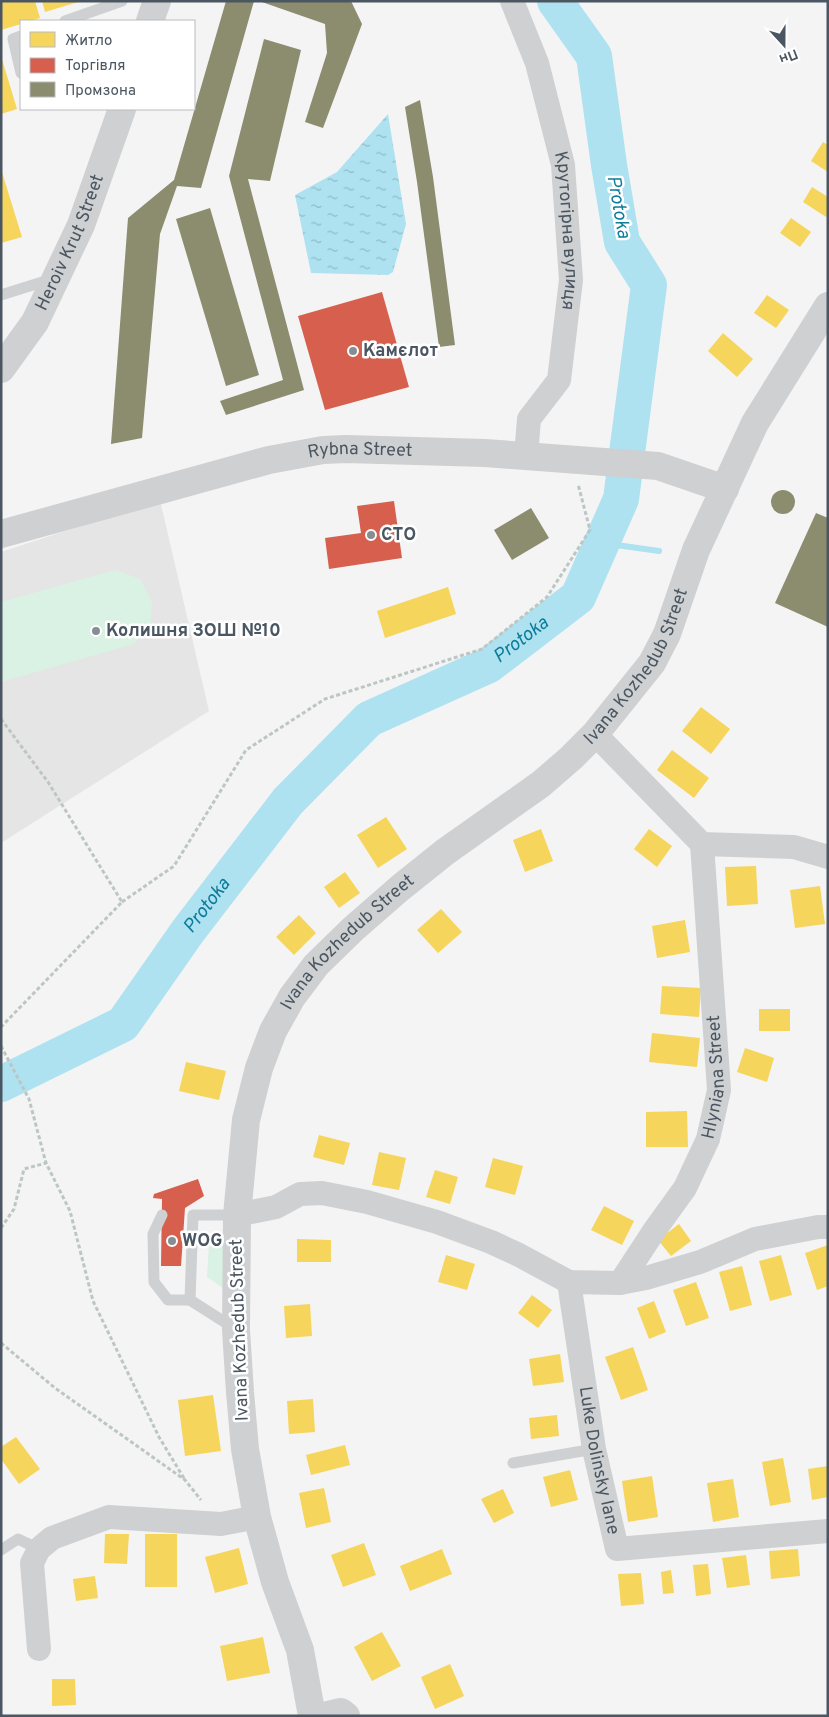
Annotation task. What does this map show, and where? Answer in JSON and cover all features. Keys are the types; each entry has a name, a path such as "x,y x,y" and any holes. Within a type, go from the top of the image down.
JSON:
{"street":[{"path":"150,20 157,1"},
{"name":"Крутогірна вулиця","path":"512,1 537,63 563,165 571,280 560,380 529,419 526,456"},
{"name":"Heroiv Krut Street","path":"1,369 35,322 81,225 122,110"},
{"name":"Ivana Kozhedub Street","path":"312,1716 300,1650 275,1582 257,1516 245,1449 236,1330 237,1215 246,1120 260,1068 273,1031 292,997 316,965 353,929 445,852 541,784 595,734 652,663 667,634 696,550 755,423 828,306"},
{"name":"Rybna Street","path":"3,533 269,460 322,450 402,450 579,459 658,466 725,489"},
{"path":"595,734 702,844 794,847 828,857"},
{"name":"Hlyniana Street","path":"620,1284 654,1230 685,1188 708,1139 719,1090 702,844"},
{"path":"237,1215 276,1207 300,1194 322,1193 367,1202 437,1222 491,1242 569,1282 620,1284 700,1262 755,1239 818,1227 828,1227"},
{"name":"Luke Dolinsky lane","path":"569,1282 594,1450 618,1549 828,1531"},
{"path":"39,1650 32,1563 39,1549 52,1538 109,1517 221,1524 257,1516"},
{"path":"324,1716 341,1712 346,1716"}],"lane":[{"path":"68,20 122,1"},
{"path":"20,36 13,39 20,69"},
{"path":"1,295 56,278"},
{"path":"162,1215 153,1234 154,1282 168,1300 190,1300 236,1330"},
{"path":"190,1300 189,1215 237,1215"},
{"path":"513,1463 594,1450"},
{"path":"1,1550 18,1539 39,1549"}],"path":[{"path":"1,1027 122,902 174,866 246,750 325,699 482,649 547,597 590,530 579,459"},
{"path":"1,718 48,782 122,902"},
{"path":"1,1046 29,1099 46,1163 70,1211 93,1301 159,1437 185,1480 221,1524"},
{"path":"1,1228 14,1209 24,1169 46,1163"},
{"path":"1,1343 55,1388 185,1480"}],"shaded area":[{"name":"Колишня ЗОШ №10","path":"160,500 209,711 1,843 1,552"}],"green space":[{"path":"115,570 140,579 152,602 150,626 134,644 1,682 1,602"},
{"path":"228,1237 223,1288 207,1277 209,1243"}],"water":[{"path":"388,114 406,224 393,272 388,275 311,273 295,195 337,172"}],"building: Житло":[{"path":"1,1 35,1 40,18 20,20 20,24 1,30"},
{"path":"42,1 78,1 78,2 45,12"},
{"path":"1,56 17,109 1,114"},
{"path":"823,142 828,145 828,172 811,161"},
{"path":"1,169 22,237 1,243"},
{"path":"812,187 828,197 828,214 826,217 803,202"},
{"path":"791,218 811,232 800,247 780,233"},
{"path":"767,295 789,310 776,328 754,313"},
{"path":"723,333 753,359 737,377 708,351"},
{"path":"448,587 456,614 385,638 377,611"},
{"path":"701,707 730,729 711,754 682,731"},
{"path":"672,750 709,778 694,798 657,770"},
{"path":"386,817 407,849 378,868 357,835"},
{"path":"541,829 553,861 525,872 513,840"},
{"path":"649,829 672,846 657,867 634,849"},
{"path":"756,866 758,904 727,906 725,867"},
{"path":"345,872 360,893 339,908 324,887"},
{"path":"820,886 825,924 795,928 790,890"},
{"path":"441,909 462,932 438,953 417,930"},
{"path":"299,915 316,933 294,955 276,937"},
{"path":"685,920 690,952 657,958 652,926"},
{"path":"662,986 701,988 699,1017 660,1014"},
{"path":"759,1009 790,1009 790,1031 759,1031"},
{"path":"652,1033 700,1038 697,1067 649,1062"},
{"path":"745,1048 774,1058 767,1082 737,1072"},
{"path":"186,1062 226,1071 219,1100 179,1091"},
{"path":"687,1111 688,1147 646,1147 646,1112"},
{"path":"319,1135 350,1143 344,1165 313,1157"},
{"path":"379,1152 406,1158 399,1190 372,1185"},
{"path":"493,1158 523,1166 515,1195 485,1187"},
{"path":"435,1170 458,1177 450,1204 426,1197"},
{"path":"604,1206 634,1221 622,1245 591,1230"},
{"path":"679,1224 691,1241 671,1256 658,1240"},
{"path":"297,1239 331,1240 331,1262 297,1262"},
{"path":"828,1245 828,1286 817,1290 805,1253"},
{"path":"446,1255 475,1264 467,1290 438,1282"},
{"path":"781,1255 792,1295 770,1301 759,1261"},
{"path":"742,1266 752,1305 730,1311 719,1272"},
{"path":"696,1282 709,1318 686,1326 673,1290"},
{"path":"532,1295 552,1310 538,1328 518,1313"},
{"path":"654,1301 666,1332 649,1339 637,1308"},
{"path":"310,1304 312,1336 286,1338 284,1306"},
{"path":"633,1347 648,1390 621,1400 605,1357"},
{"path":"560,1354 564,1382 533,1386 529,1359"},
{"path":"213,1395 221,1451 185,1456 178,1400"},
{"path":"313,1399 315,1432 289,1434 287,1401"},
{"path":"557,1415 559,1436 531,1439 529,1418"},
{"path":"16,1437 40,1469 19,1484 1,1459 1,1447"},
{"path":"345,1445 350,1465 311,1475 306,1455"},
{"path":"783,1458 791,1502 770,1506 762,1462"},
{"path":"828,1466 828,1497 812,1500 808,1469"},
{"path":"570,1470 578,1500 551,1507 543,1477"},
{"path":"652,1476 658,1517 628,1522 622,1481"},
{"path":"733,1479 739,1517 713,1522 707,1483"},
{"path":"324,1488 331,1522 306,1528 299,1493"},
{"path":"503,1489 514,1513 494,1523 481,1499"},
{"path":"105,1534 129,1534 127,1564 104,1563"},
{"path":"145,1534 177,1534 177,1587 145,1587"},
{"path":"364,1543 376,1575 343,1587 331,1555"},
{"path":"239,1548 248,1584 215,1593 205,1557"},
{"path":"442,1549 452,1574 410,1591 400,1566"},
{"path":"798,1549 800,1576 771,1579 769,1551"},
{"path":"746,1555 750,1585 727,1588 722,1558"},
{"path":"708,1564 711,1594 696,1596 693,1565"},
{"path":"671,1570 674,1593 663,1594 661,1572"},
{"path":"641,1573 644,1604 621,1606 618,1574"},
{"path":"95,1576 98,1598 76,1601 73,1579"},
{"path":"382,1632 401,1666 372,1681 354,1647"},
{"path":"263,1637 270,1673 227,1681 220,1646"},
{"path":"450,1664 464,1696 435,1709 421,1677"},
{"path":"52,1679 75,1679 76,1705 52,1706"}],"building: Торгівля":[{"name":"Камєлот","path":"382,292 409,387 325,410 298,316"},
{"name":"СТО","path":"394,501 402,558 329,569 325,538 361,533 357,506"},
{"name":"WOG","path":"198,1179 204,1196 185,1208 181,1266 161,1266 162,1199 153,1198 154,1194"}],"building: Промзона":[{"path":"226,1 254,1 201,188 177,186 160,234 142,438 111,444 128,218 174,180"},
{"path":"259,1 351,1 362,24 323,128 305,122 327,53 325,24"},
{"path":"264,39 301,50 270,181 248,179 304,390 226,415 220,401 283,380 229,176"},
{"path":"420,100 433,177 455,345 439,347 405,107"},
{"path":"210,208 259,375 226,386 176,219"},
{"path":"783,490 792,493 795,502 792,511 783,514 774,511 771,502 774,493"},
{"path":"531,508 549,538 512,560 494,530"},
{"path":"816,513 828,518 828,627 775,603"}],"waterway":[{"name":"Protoka","path":"1,1084 123,1024 188,931 288,801 369,719 489,665 578,597 621,499 649,285 622,242 594,56 555,1"},
{"path":"602,543 659,551"}],"place":[{"name":"Камєлот","path":"353,351"},
{"name":"СТО","path":"371,535"},
{"name":"Колишня ЗОШ №10","path":"96,631"},
{"name":"WOG","path":"172,1241"}]}
